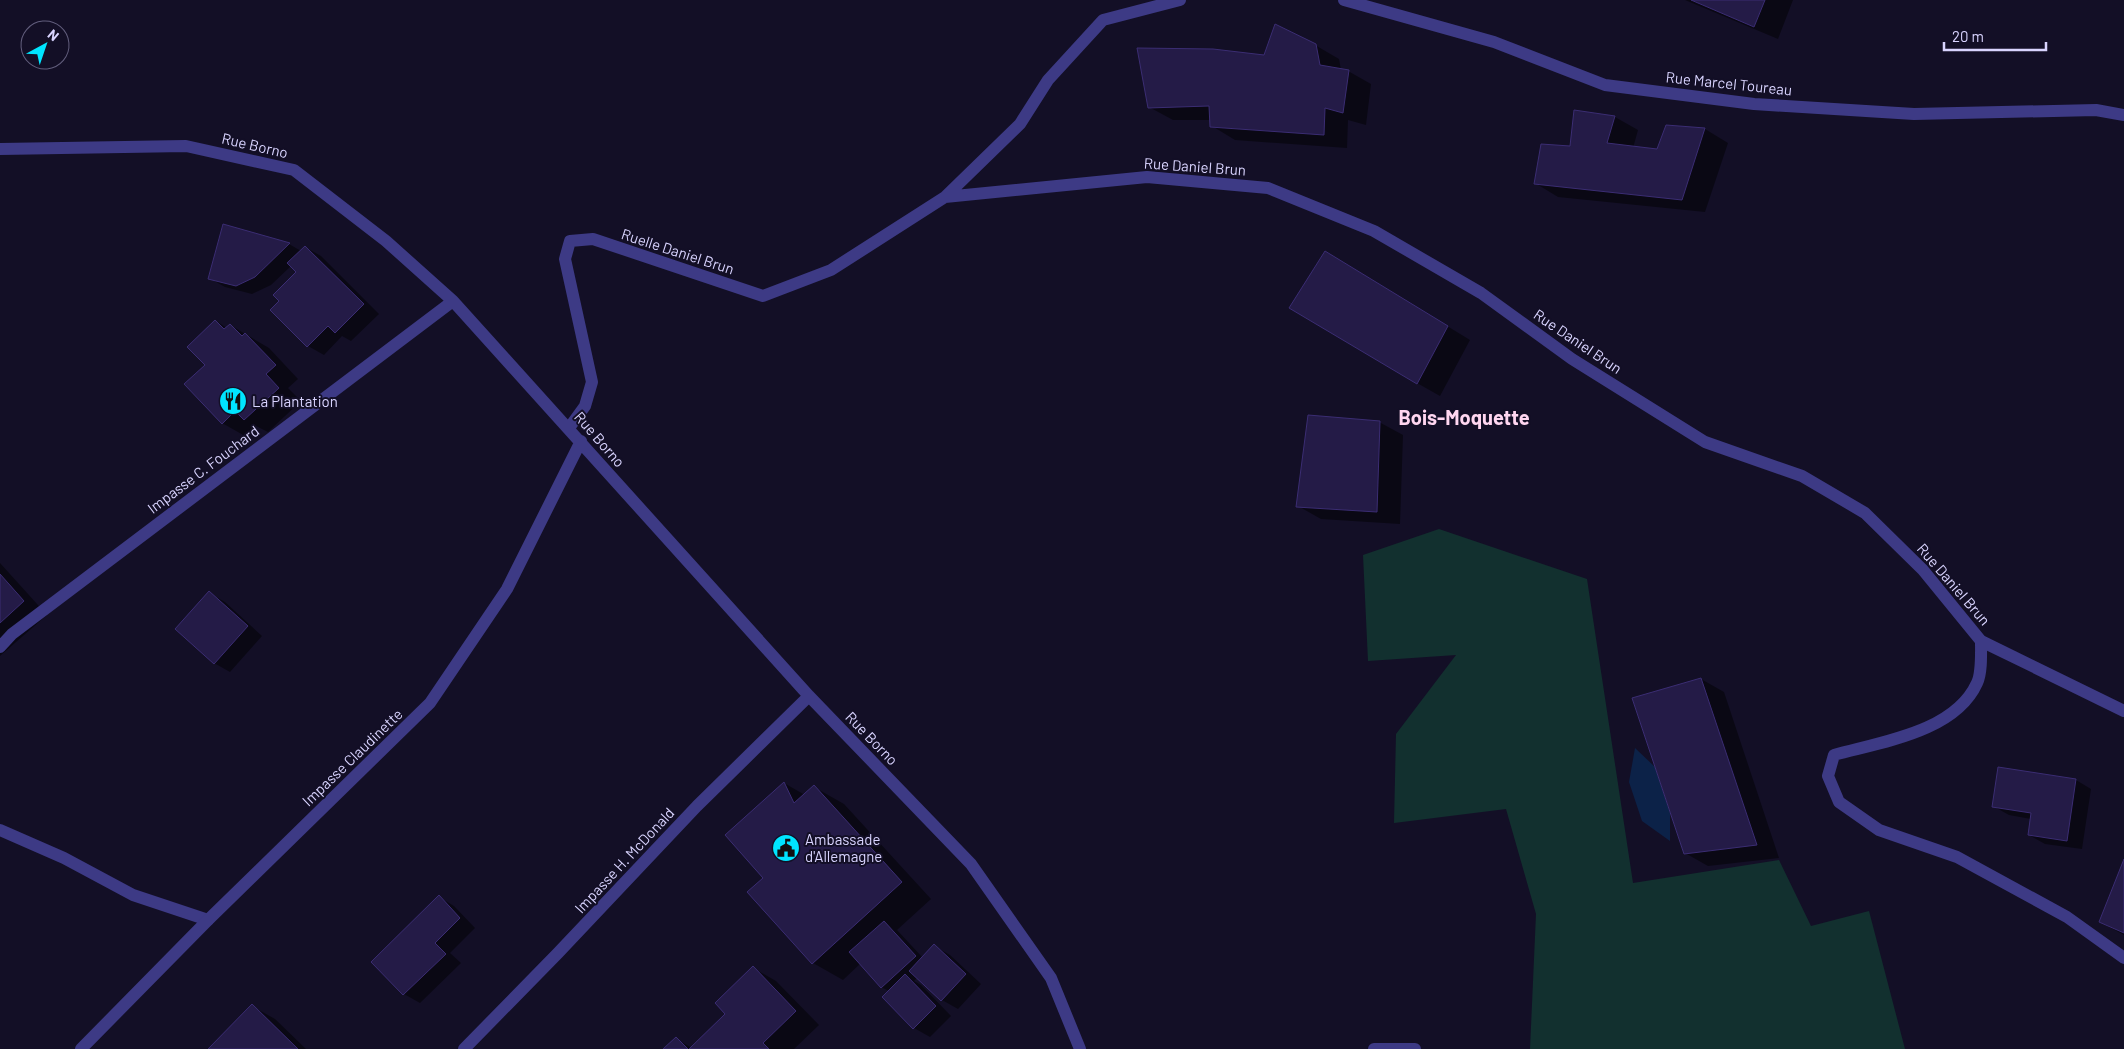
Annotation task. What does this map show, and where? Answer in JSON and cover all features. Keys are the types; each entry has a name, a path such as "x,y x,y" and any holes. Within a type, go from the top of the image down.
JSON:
{"street":[{"path":"945,196 1020,124 1048,80 1103,20 1180,0"},
{"name":"Rue Marcel Toureau","path":"1344,0 1494,42 1605,85 1754,104 1914,114 2096,110 2124,115"},
{"name":"Rue Borno","path":"0,149 186,146 294,170 386,241 452,301 581,441 809,696 971,864 1051,978 1080,1049"},
{"name":"Rue Daniel Brun","path":"945,196 1148,177 1268,188 1374,231 1481,293 1572,360 1705,442 1802,476 1865,513 1923,570 1982,641 2124,711"},
{"name":"Ruelle Daniel Brun","path":"569,428 585,406 592,382 565,259 570,241 593,239 763,296 831,270 945,196"},
{"name":"Impasse C. Fouchard","path":"0,647 12,634 452,301"},
{"name":"Impasse Claudinette","path":"81,1049 208,920 430,703 508,589 581,441"},
{"path":"1982,641 1978,682 1960,708 1932,727 1834,755 1828,776 1839,802 1879,830 1957,857 1974,866 2067,917 2124,958"},
{"name":"Impasse H. McDonald","path":"464,1049 697,806 809,696"},
{"path":"0,830 64,858 132,895 208,920"},
{"path":"1374,1049 1415,1049"}],"green space":[{"path":"1439,529 1587,579 1633,883 1779,860 1811,926 1869,911 1905,1049 1530,1049 1536,914 1506,809 1394,823 1396,734 1456,655 1368,661 1363,555"}],"water":[{"path":"1635,748 1655,767 1670,813 1670,841 1642,821 1629,782"}],"building":[{"path":"1691,0 1765,0 1754,27"},
{"path":"1275,24 1316,44 1320,65 1349,70 1343,113 1325,108 1324,135 1210,127 1209,106 1148,108 1137,48 1213,49 1264,55"},
{"path":"1574,110 1615,116 1607,143 1657,149 1666,125 1705,128 1682,200 1534,184 1541,144 1570,146"},
{"path":"223,224 290,243 255,277 236,286 208,279"},
{"path":"305,246 364,304 335,333 328,326 307,347 270,310 279,301 273,295 296,272 287,263"},
{"path":"1325,251 1448,326 1417,384 1289,308"},
{"path":"215,320 224,329 230,324 242,336 245,333 276,365 266,374 279,388 244,420 235,411 222,424 184,384 205,365 187,347"},
{"path":"1308,415 1380,421 1377,512 1296,507"},
{"path":"0,574 24,601 0,623"},
{"path":"209,591 248,626 214,664 175,629"},
{"path":"1701,678 1757,845 1684,854 1632,698"},
{"path":"1998,767 2076,779 2067,841 2028,835 2031,813 1992,807"},
{"path":"784,782 794,803 814,785 902,882 812,964 747,892 763,878 725,835"},
{"path":"2124,859 2124,933 2099,922"},
{"path":"439,895 460,918 435,943 446,954 403,995 371,962"},
{"path":"884,921 916,956 881,988 849,952"},
{"path":"934,944 966,974 941,1001 909,971"},
{"path":"753,966 796,1011 763,1043 769,1049 689,1049 725,1014 715,1003"},
{"path":"905,974 936,1006 913,1029 882,997"},
{"path":"252,1004 298,1049 208,1049"},
{"path":"676,1037 688,1049 663,1049"}],"place":[{"name":"La Plantation","path":"233,401"},
{"name":"Ambassade d'Allemagne","path":"786,848"}],"district":[{"name":"Bois-Moquette","path":"1464,417"}]}
